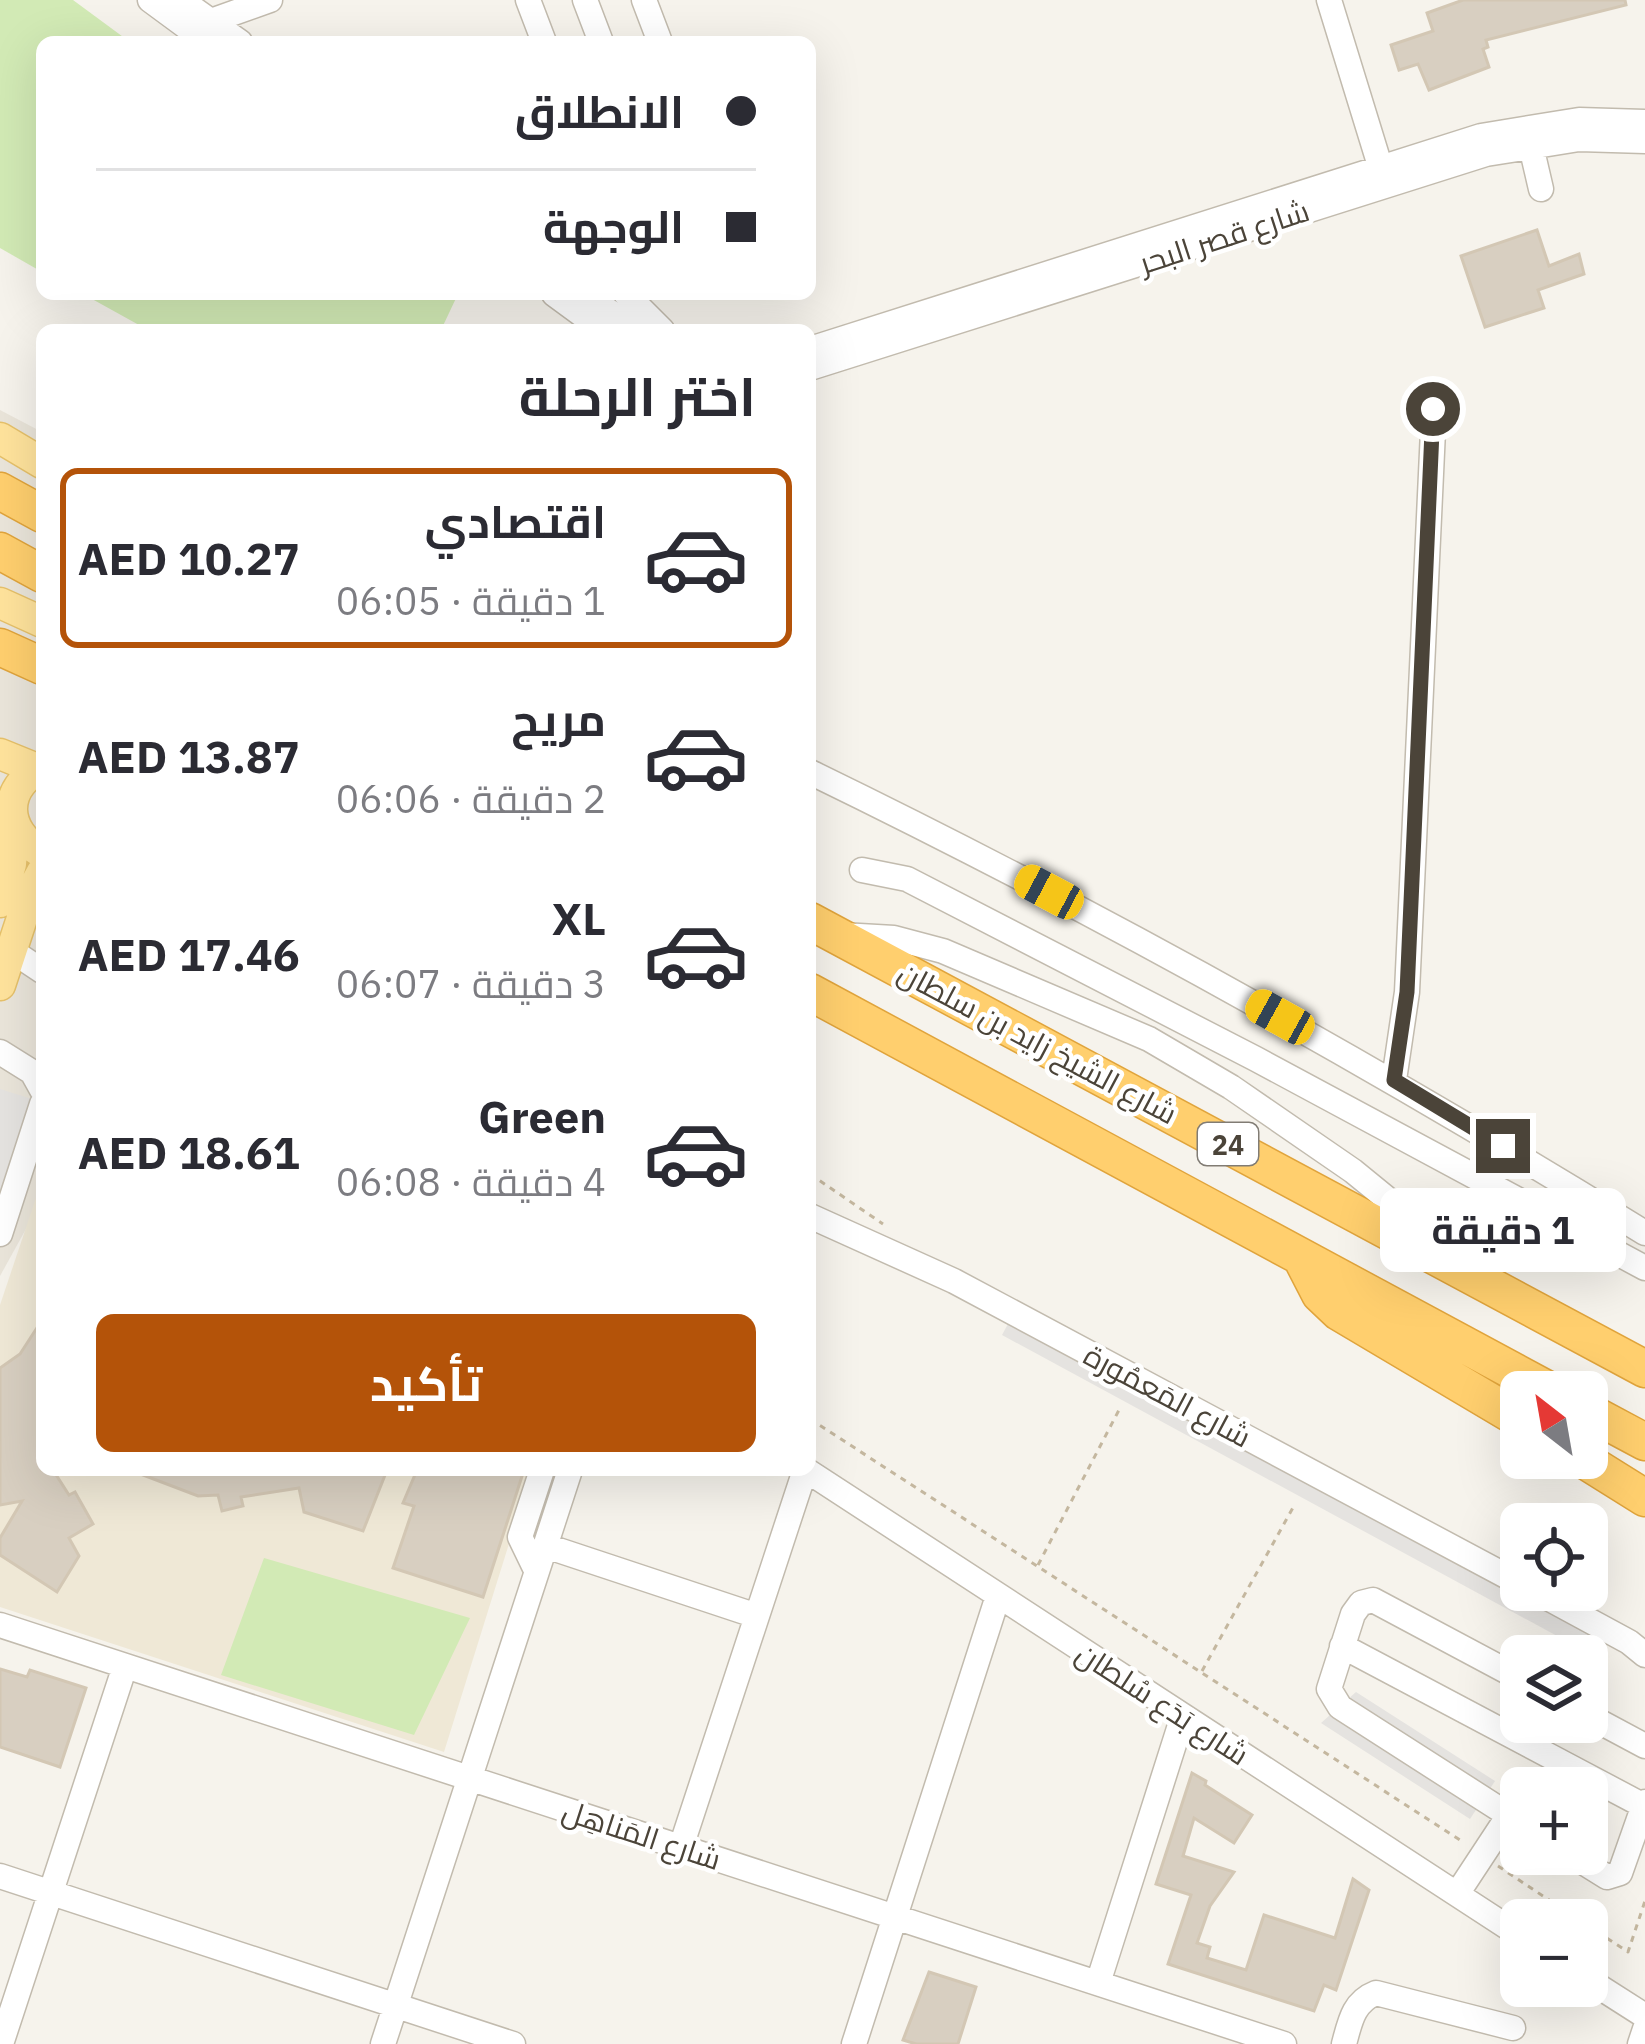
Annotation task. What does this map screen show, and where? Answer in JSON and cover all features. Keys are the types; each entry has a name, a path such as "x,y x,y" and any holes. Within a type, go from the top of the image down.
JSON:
{"highway":[{"path":"0,491 36,511"},
{"path":"0,551 36,571"},
{"path":"0,647 36,662"},
{"name":"شارع الشيخ زايد بن سلطان","path":"823,928 1645,1369"},
{"name":"24","path":"816,995 1513,1371"},
{"path":"1302,1259 1313,1283 1339,1312 1500,1408"},
{"path":"1608,1422 1645,1442"},
{"path":"1608,1475 1645,1498"}],"main road":[{"path":"0,438 36,459"},
{"path":"0,603 36,619"},
{"path":"0,754 36,767"},
{"path":"0,902 11,864 13,798 22,781 36,770"},
{"path":"9,814 24,842 36,849"},
{"path":"0,985 36,883"}],"street":[{"path":"150,0 229,36"},
{"path":"196,19 270,0"},
{"path":"528,0 542,36"},
{"path":"585,0 599,36"},
{"path":"644,0 658,36"},
{"path":"1329,0 1383,176"},
{"name":"شارع قصر البحر","path":"816,347 1579,120 1645,122"},
{"path":"1528,135 1540,189"},
{"name":"شارع قصر البحر","path":"1528,135 1645,141"},
{"name":"شارع قصر البحر","path":"816,366 1383,176"},
{"path":"565,300 592,315"},
{"path":"634,300 657,324"},
{"path":"1394,1080 1407,992 1433,409"},
{"path":"816,775 1054,894 1394,1080 1645,1233"},
{"path":"862,870 907,879 1645,1268"},
{"path":"823,928 943,951 1149,1039 1231,1087 1352,1171 1402,1211 1450,1264"},
{"path":"12,952 36,967"},
{"path":"0,1052 36,1079"},
{"path":"0,1234 36,1123"},
{"name":"شارع المَعمُورة","path":"816,1219 955,1281 1500,1573"},
{"path":"536,1570 520,1538 540,1476"},
{"path":"383,2044 568,1476"},
{"path":"681,1847 804,1476"},
{"name":"شارع بَدَع سُلطان","path":"815,1476 1500,1922"},
{"path":"546,1546 757,1616"},
{"path":"854,2044 998,1596"},
{"path":"1500,1668 1373,1600 1356,1608 1329,1689 1336,1704 1500,1809"},
{"path":"1572,1611 1640,1647"},
{"name":"شارع المَناهِل","path":"0,1625 1284,2044"},
{"path":"1342,1646 1644,1804 1622,1870 1616,1876 1604,1875"},
{"path":"2,2044 125,1666"},
{"path":"1098,1983 1183,1716"},
{"path":"1608,1726 1645,1746"},
{"path":"1457,1894 1500,1838"},
{"path":"0,1876 513,2044"},
{"path":"1608,1992 1645,2016"},
{"path":"1344,2044 1354,2012 1367,1997 1386,1993 1513,2028"},
{"path":"1640,2044 1645,2029"}],"path":[{"path":"1037,1567 1119,1410"},
{"path":"816,1423 1469,1846"},
{"path":"1201,1672 1295,1504"},
{"path":"1496,1865 1547,1899"},
{"path":"1608,1939 1628,1952 1645,1901"}],"shaded area":[{"path":"0,410 36,429 36,1211 0,1276"},
{"path":"0,1089 32,1099 0,1196"},
{"path":"36,1198 36,1476 530,1476 444,1752 0,1607 0,1305"},
{"path":"1009,1322 1500,1586 1500,1605 1002,1335"},
{"path":"1511,1611 1546,1611 1591,1635 1555,1635"},
{"path":"1356,1692 1495,1781 1470,1819 1321,1723"}],"green space":[{"path":"0,0 73,0 122,36 36,36 36,269 0,248"},
{"path":"94,300 455,300 444,324 137,324"},
{"path":"264,1558 470,1618 414,1735 221,1675"}],"building":[{"path":"1463,0 1625,0 1626,5 1486,40 1488,47 1483,49 1489,67 1429,90 1418,64 1399,70 1391,45 1433,31 1427,13"},
{"path":"1537,230 1549,266 1579,254 1584,274 1538,290 1544,308 1485,327 1461,256"},
{"path":"36,1329 36,1476 57,1476 69,1495 75,1492 93,1524 69,1538 79,1556 57,1592 0,1555 0,1538 22,1501 0,1505 0,1368 20,1354"},
{"path":"146,1476 385,1476 363,1531 304,1512 299,1488 241,1497 243,1506 222,1511 218,1495 198,1496"},
{"path":"414,1476 522,1476 483,1597 393,1568 414,1506 403,1503"},
{"path":"0,1669 27,1677 30,1670 86,1688 60,1767 0,1747"},
{"path":"1192,1773 1252,1815 1234,1843 1194,1818 1183,1856 1234,1872 1210,1906 1197,1943 1210,1947 1207,1958 1246,1970 1264,1915 1335,1938 1353,1879 1369,1890 1336,1990 1324,1985 1314,2011 1168,1964 1191,1895 1156,1884"},
{"path":"929,1972 976,1987 958,2044 903,2040"}],"route":[{"path":"1433,409 1407,992 1394,1080 1503,1146"}]}
